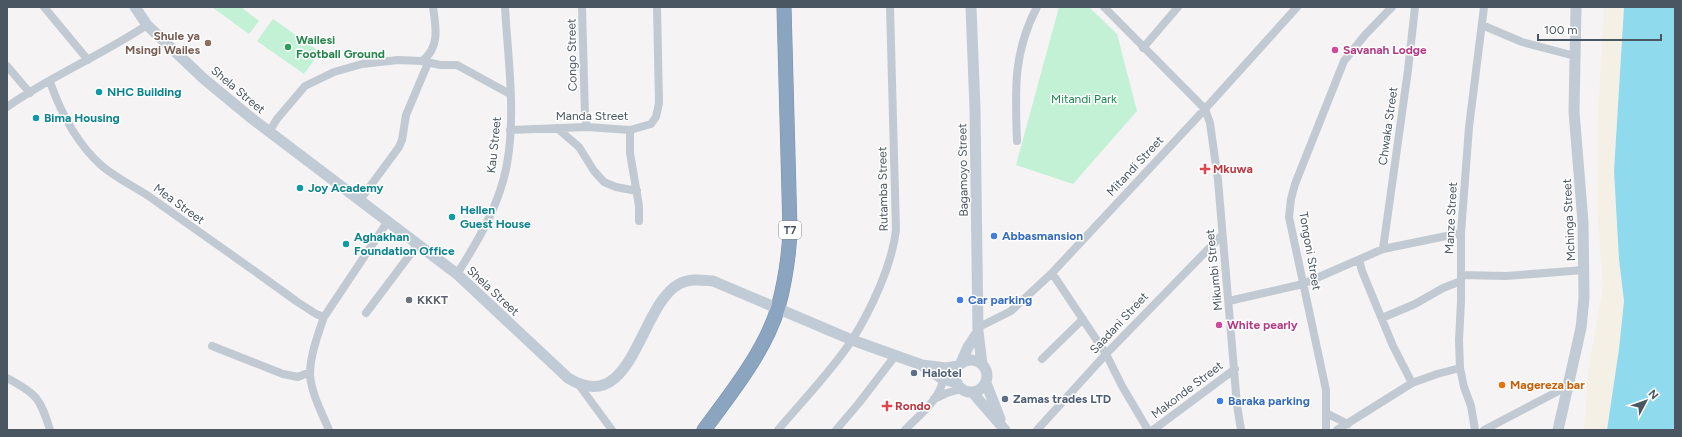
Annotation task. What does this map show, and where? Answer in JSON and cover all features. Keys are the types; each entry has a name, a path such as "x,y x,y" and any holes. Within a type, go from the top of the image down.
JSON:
{"highway":[{"name":"T7","path":"704,430 743,376 758,350 778,309 789,258 790,230 784,7"}],"main road":[{"name":"Shela Street","path":"136,7 147,25 204,79 269,132 457,274 568,378 579,384 594,387 605,384 616,377 627,364 658,306 674,288 685,281 697,279 713,281 852,340 922,365"},
{"name":"Bagamoyo Street","path":"971,7 975,109 978,330 982,364"},
{"name":"Mchinga Street","path":"1558,430 1581,328 1584,270 1574,112 1576,7"},
{"path":"959,386 955,373 978,330"},
{"path":"922,365 946,368 960,365 970,360 982,364 987,373 986,383 1004,428"},
{"path":"922,365 943,379 972,392 1004,428"},
{"path":"972,392 980,389 986,383"}],"street":[{"path":"44,7 88,60"},
{"path":"360,200 399,148 402,140 406,115 425,62 435,44 436,26 433,7"},
{"name":"Kau Street","path":"457,274 489,219 500,191 507,165 510,130 510,94 505,7"},
{"name":"Congo Street","path":"582,7 585,116 587,127"},
{"name":"Manda Street","path":"510,130 587,127 630,130 651,124 656,117 659,103 657,7"},
{"name":"Rutamba Street","path":"778,430 852,340 881,283 890,260 896,230 890,7"},
{"path":"1017,141 1015,87 1018,62 1023,36 1037,7"},
{"path":"1104,7 1205,109"},
{"path":"1143,48 1178,7"},
{"name":"Mitandi Street","path":"978,330 1011,311 1052,273 1205,109 1297,7"},
{"name":"Tongoni Street","path":"1326,430 1326,390 1289,217 1291,200 1344,61 1365,35 1392,7"},
{"name":"Chwaka Street","path":"1383,249 1408,70 1414,7"},
{"name":"Manze Street","path":"1475,430 1471,406 1464,387 1460,368 1458,340 1461,278 1461,234 1469,127 1484,7"},
{"path":"7,107 113,47 147,25"},
{"path":"1482,25 1522,42 1575,56"},
{"path":"269,132 291,100 304,86 334,72 362,64 398,60 460,66 510,94"},
{"path":"7,66 30,93"},
{"name":"Mea Street","path":"50,82 58,105 68,124 81,142 102,166 150,197 308,309 324,317"},
{"name":"Mikumbi Street","path":"1205,109 1214,147 1229,301 1237,405 1241,430"},
{"path":"557,128 579,147 594,171 604,182 616,187 637,191"},
{"path":"630,130 630,153 637,191 639,221"},
{"path":"329,430 316,397 310,372 324,317 388,221"},
{"path":"1229,301 1303,284 1383,249 1461,234"},
{"name":"Saadani Street","path":"1037,430 1106,354 1222,235"},
{"path":"366,313 418,244"},
{"path":"1359,260 1362,271 1382,318 1412,383"},
{"path":"1382,318 1416,304 1461,278 1584,270"},
{"path":"1052,273 1106,354 1122,386 1148,430"},
{"path":"1042,359 1083,320"},
{"path":"212,346 283,374 298,377 310,372"},
{"path":"836,430 860,403 895,356"},
{"path":"1337,430 1412,383 1460,368"},
{"name":"Makonde Street","path":"1153,430 1235,369"},
{"path":"7,378 30,391 37,397 43,406 50,430"},
{"path":"905,430 933,400 940,389 943,379"},
{"path":"579,384 612,430"},
{"path":"933,400 959,386"},
{"path":"1484,430 1568,386"},
{"path":"1326,413 1348,424"}],"green space":[{"path":"212,7 241,7 259,21 249,34"},
{"name":"Mitandi Park","path":"1059,7 1089,7 1117,34 1137,111 1073,184 1016,165"},
{"name":"Wailesi Football Ground","path":"273,19 320,52 304,74 257,41"}],"sand":[{"path":"1604,7 1624,7 1614,171 1619,259 1624,301 1619,349 1607,430 1584,430 1588,371 1603,287 1597,207 1598,117"}],"water":[{"path":"1624,7 1675,7 1675,430 1607,430 1619,349 1624,301 1619,259 1614,171"}],"place":[{"name":"Shule ya Msingi Wailes","path":"208,43"},
{"name":"Wailesi Football Ground","path":"288,47"},
{"name":"Savanah Lodge","path":"1335,50"},
{"name":"NHC Building","path":"99,92"},
{"name":"Bima Housing","path":"36,118"},
{"name":"Mkuwa","path":"1205,169"},
{"name":"Joy Academy","path":"300,188"},
{"name":"Hellen Guest House","path":"452,217"},
{"name":"Abbasmansion","path":"994,236"},
{"name":"Aghakhan Foundation Office","path":"346,244"},
{"name":"KKKT","path":"409,300"},
{"name":"Car parking","path":"960,300"},
{"name":"White pearly","path":"1219,325"},
{"name":"Halotel","path":"914,373"},
{"name":"Magereza bar","path":"1502,385"},
{"name":"Zamas trades LTD","path":"1005,399"},
{"name":"Baraka parking","path":"1220,401"},
{"name":"Rondo","path":"887,406"}]}
